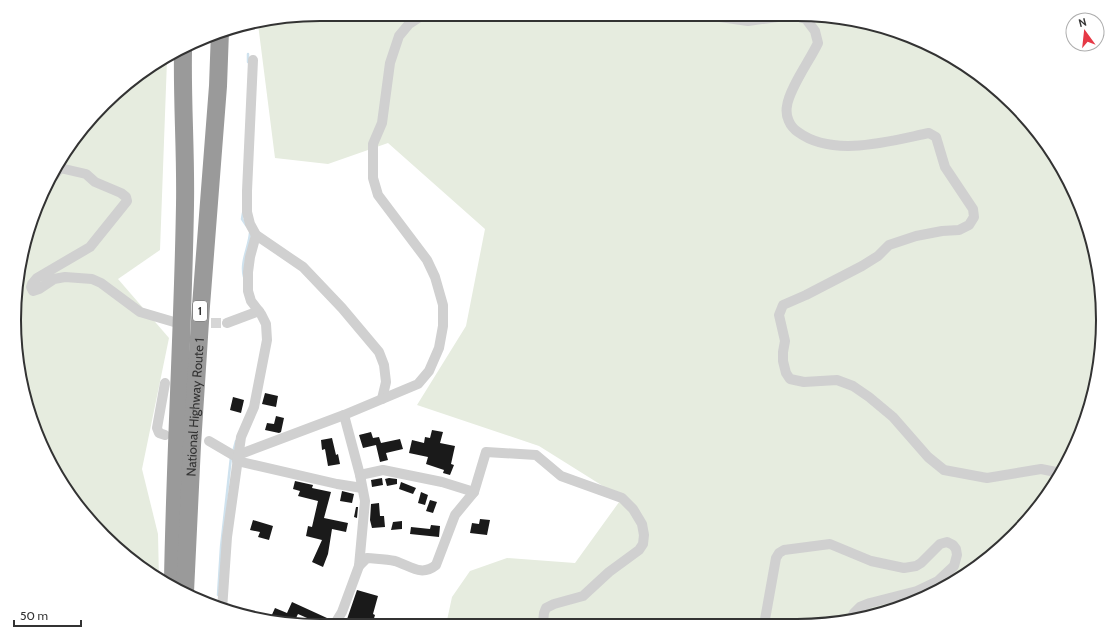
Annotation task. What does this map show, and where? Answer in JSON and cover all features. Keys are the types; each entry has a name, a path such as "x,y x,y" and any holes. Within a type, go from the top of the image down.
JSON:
{"highway":[{"name":"National Highway Route 1","path":"185,587 192,445 218,86 220,39"},
{"name":"National Highway Route 1","path":"173,581 185,211 183,54"}],"street":[{"path":"238,458 418,384 429,371 439,348 443,326 443,305 435,277 427,260 378,195 373,178 373,144 382,123 390,63 399,36 414,21"},
{"path":"808,22 815,31 818,43 790,94 787,106 787,116 793,129 805,138 842,145 867,145 929,133 936,137 945,167 973,209 974,217 969,225 959,230 942,231 916,236 889,245 868,263 806,295 783,305 779,315 785,341 783,356 786,373 790,379 804,382 837,380 853,386 893,417 928,457 944,470 987,478 1041,469 1055,472"},
{"path":"253,60 247,191 250,224 256,235 303,267 342,308 379,352 384,365 386,382 382,399"},
{"path":"62,168 86,174 95,182 121,193 126,197 127,201 90,247 37,278 32,284 31,288 33,291 39,289 54,279 65,277 92,279 101,283 140,312 174,322"},
{"path":"223,602 227,537 241,437 254,407 267,340 266,324 251,301 248,291 250,257 256,235"},
{"path":"227,323 259,312"},
{"path":"164,383 156,428 159,433 165,435"},
{"path":"338,619 342,612 359,566 365,501 360,475 344,415"},
{"path":"209,441 238,458 337,484 362,488"},
{"path":"359,566 367,558 395,561 422,571 430,569 436,565 455,515 474,492 486,452 536,456 561,476 622,498 633,509 642,524 644,535 643,544 639,550 609,572 590,591 583,596 554,604 546,608 544,619"},
{"path":"360,475 383,470 442,482 474,492"},
{"path":"765,619 776,558 779,553 784,550 830,544 870,561 904,568 916,566 921,563 940,544 947,542 953,545 956,549 957,555 954,566 938,582 917,591 870,603 860,607 854,613"}],"shaded area":[{"path":"320,21 797,21 836,24 874,31 929,52 947,61 979,83 994,95 1022,123 1046,154 1056,171 1080,224 1086,243 1093,281 1096,320 1095,340 1086,397 1073,434 1056,470 1046,486 1022,517 994,545 963,569 929,588 893,603 855,613 797,619 447,619 452,597 470,571 507,558 575,563 622,498 539,446 417,405 466,326 485,229 388,143 328,164 275,158 258,28 281,24"},
{"path":"167,63 160,250 118,279 169,338 142,469 158,534 159,572 123,545 95,517 71,486 52,452 31,397 24,359 21,320 24,281 31,243 44,206 61,170 71,154 95,123 123,95"}],"building":[{"path":"265,393 278,396 276,407 262,404"},
{"path":"233,397 244,400 241,413 230,410"},
{"path":"276,416 284,418 281,432 279,433 265,430 267,423 274,424"},
{"path":"432,430 443,432 440,443 455,446 451,464 454,465 450,475 443,473 444,470 426,464 428,457 409,453 412,440 424,443 425,437 430,438"},
{"path":"371,432 373,438 379,437 381,443 400,439 403,449 386,453 388,460 380,462 376,445 363,448 359,435"},
{"path":"332,438 340,464 328,466 325,449 322,450 321,440"},
{"path":"382,478 383,485 372,487 371,480"},
{"path":"385,479 397,479 397,484 387,486"},
{"path":"295,481 313,485 312,488 331,492 324,518 348,523 346,532 332,529 328,554 323,567 312,562 322,540 306,536 308,526 312,527 318,501 298,496 300,491 293,489"},
{"path":"401,482 416,488 413,494 399,489"},
{"path":"342,491 354,494 352,503 340,501"},
{"path":"421,492 428,495 425,505 418,503"},
{"path":"430,500 437,502 433,513 426,511"},
{"path":"379,503 380,516 384,516 385,527 372,528 370,520 371,504"},
{"path":"356,507 358,507 357,518 354,517"},
{"path":"480,519 490,520 487,535 470,533 472,523 479,524"},
{"path":"253,520 273,526 269,540 258,537 260,532 250,530"},
{"path":"402,521 402,529 391,530 393,522"},
{"path":"431,525 440,526 439,537 410,534 411,527 430,529"},
{"path":"357,590 378,596 373,614 375,615 374,619 347,619"},
{"path":"292,602 327,618 308,618 298,614 296,618 272,615 275,608 287,613"}],"waterway":[{"path":"248,54 248,62"},
{"path":"243,213 242,219 246,225"},
{"path":"244,277 243,266 250,233"},
{"path":"233,452 236,441"},
{"path":"218,595 221,547 231,457"}],"tunnel":[{"path":"196,323 227,323"}]}
